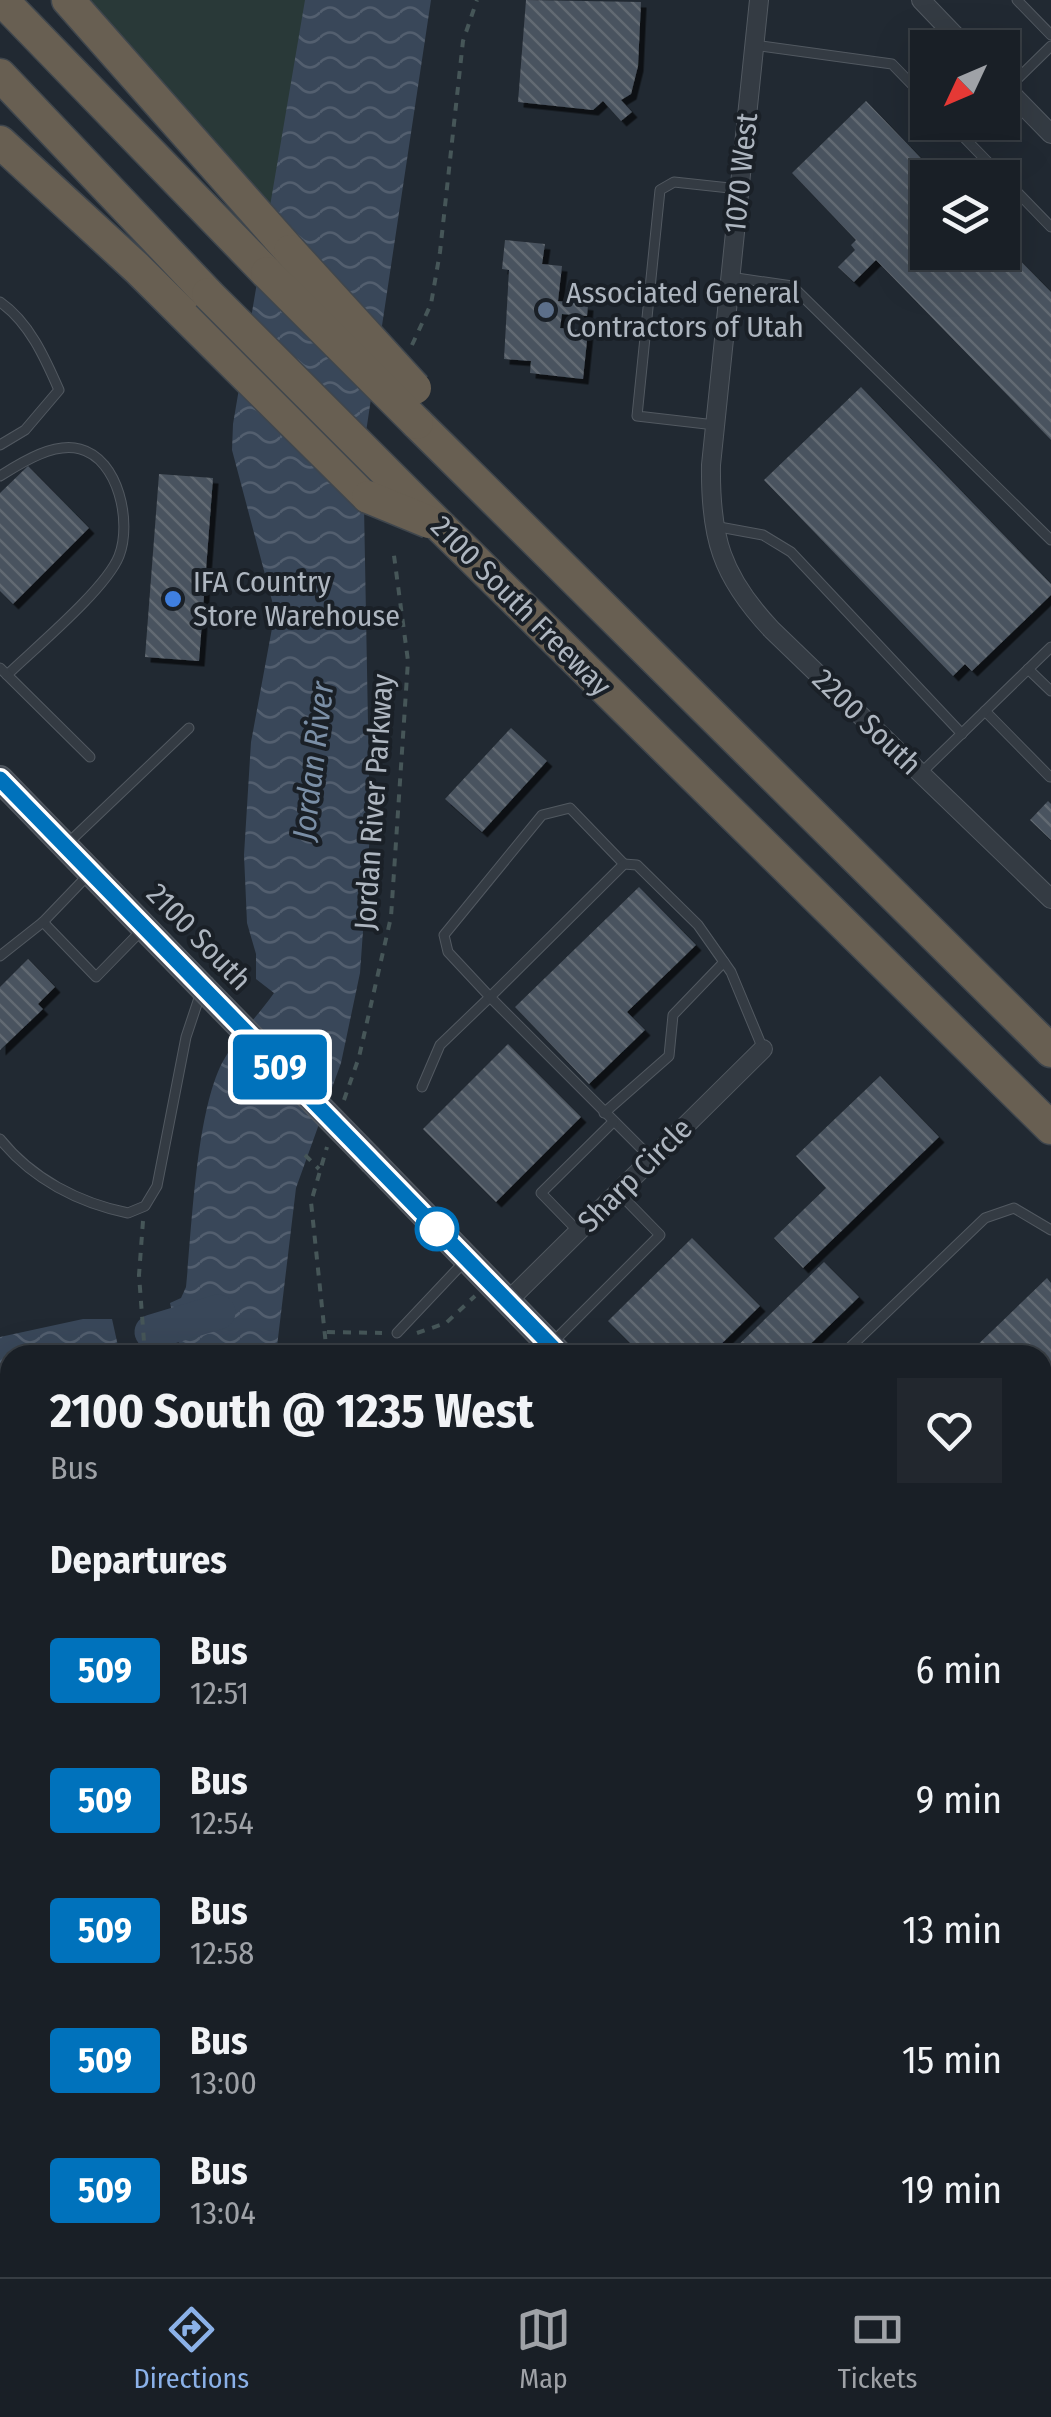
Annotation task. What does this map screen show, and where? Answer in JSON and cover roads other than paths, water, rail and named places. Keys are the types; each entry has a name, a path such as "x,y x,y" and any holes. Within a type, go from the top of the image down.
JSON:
{"highway":[{"name":"2100 South Freeway","path":"2,0 416,423 1051,1051"},
{"path":"68,0 415,388 644,618 674,679"},
{"name":"2100 South Freeway","path":"0,75 208,294 1051,1128"},
{"path":"0,142 207,337 368,497 442,528"}],"street":[{"name":"1070 West","path":"712,526 715,426 759,0"},
{"path":"921,0 950,30"},
{"path":"1020,102 1051,134"},
{"name":"2200 South","path":"712,526 722,561 752,609 1051,899"},
{"name":"2100 South","path":"0,779 550,1345"},
{"name":"Sharp Circle","path":"508,1301 763,1049"}],"lane":[{"path":"1017,0 1051,35"},
{"path":"754,45 892,64 910,82"},
{"path":"1020,74 1051,46"},
{"path":"966,140 1051,227"},
{"path":"715,426 636,416 660,190 674,182 739,189"},
{"path":"730,276 792,286 1051,540"},
{"path":"0,302 14,312 44,356 59,390 25,430 0,446"},
{"path":"0,476 26,460 60,449 82,449 106,468 123,501 120,556 95,589 4,672 90,757"},
{"path":"712,526 763,535 790,552 962,734"},
{"path":"920,774 1051,647"},
{"path":"1028,669 1051,691"},
{"path":"985,711 1050,777"},
{"path":"65,846 188,728"},
{"path":"652,1158 448,952 444,934 542,815 570,808 624,864 636,865 698,925 724,962 763,1049"},
{"path":"422,1086 440,1045 624,864"},
{"path":"0,956 43,922 90,873"},
{"path":"43,922 96,977 144,928"},
{"path":"604,1113 668,1056 674,1016 724,962"},
{"path":"0,1139 12,1154 64,1192 128,1213 144,1206 156,1186 186,1038 202,987"},
{"path":"578,1231 540,1193 613,1122"},
{"path":"560,1345 660,1235 618,1192"},
{"path":"852,1345 985,1218 1014,1208 1051,1230"},
{"path":"397,1333 466,1259"}],"water":[{"path":"305,0 431,0 363,452 370,833 360,973 341,1063 296,1188 277,1345 179,1345 170,1303 181,1298 186,1287 196,1172 206,1111 222,1063 274,993 256,979 256,954 247,923 244,855 251,742 275,612 232,450 233,424"},
{"path":"83,1319 112,1319 118,1345 0,1345 0,1337"}],"waterway":[{"name":"Jordan River","path":"152,1332 218,1312"}],"place":[{"name":"Associated General Contractors of Utah","path":"546,310"},
{"name":"IFA Country Store Warehouse","path":"173,599"}]}
